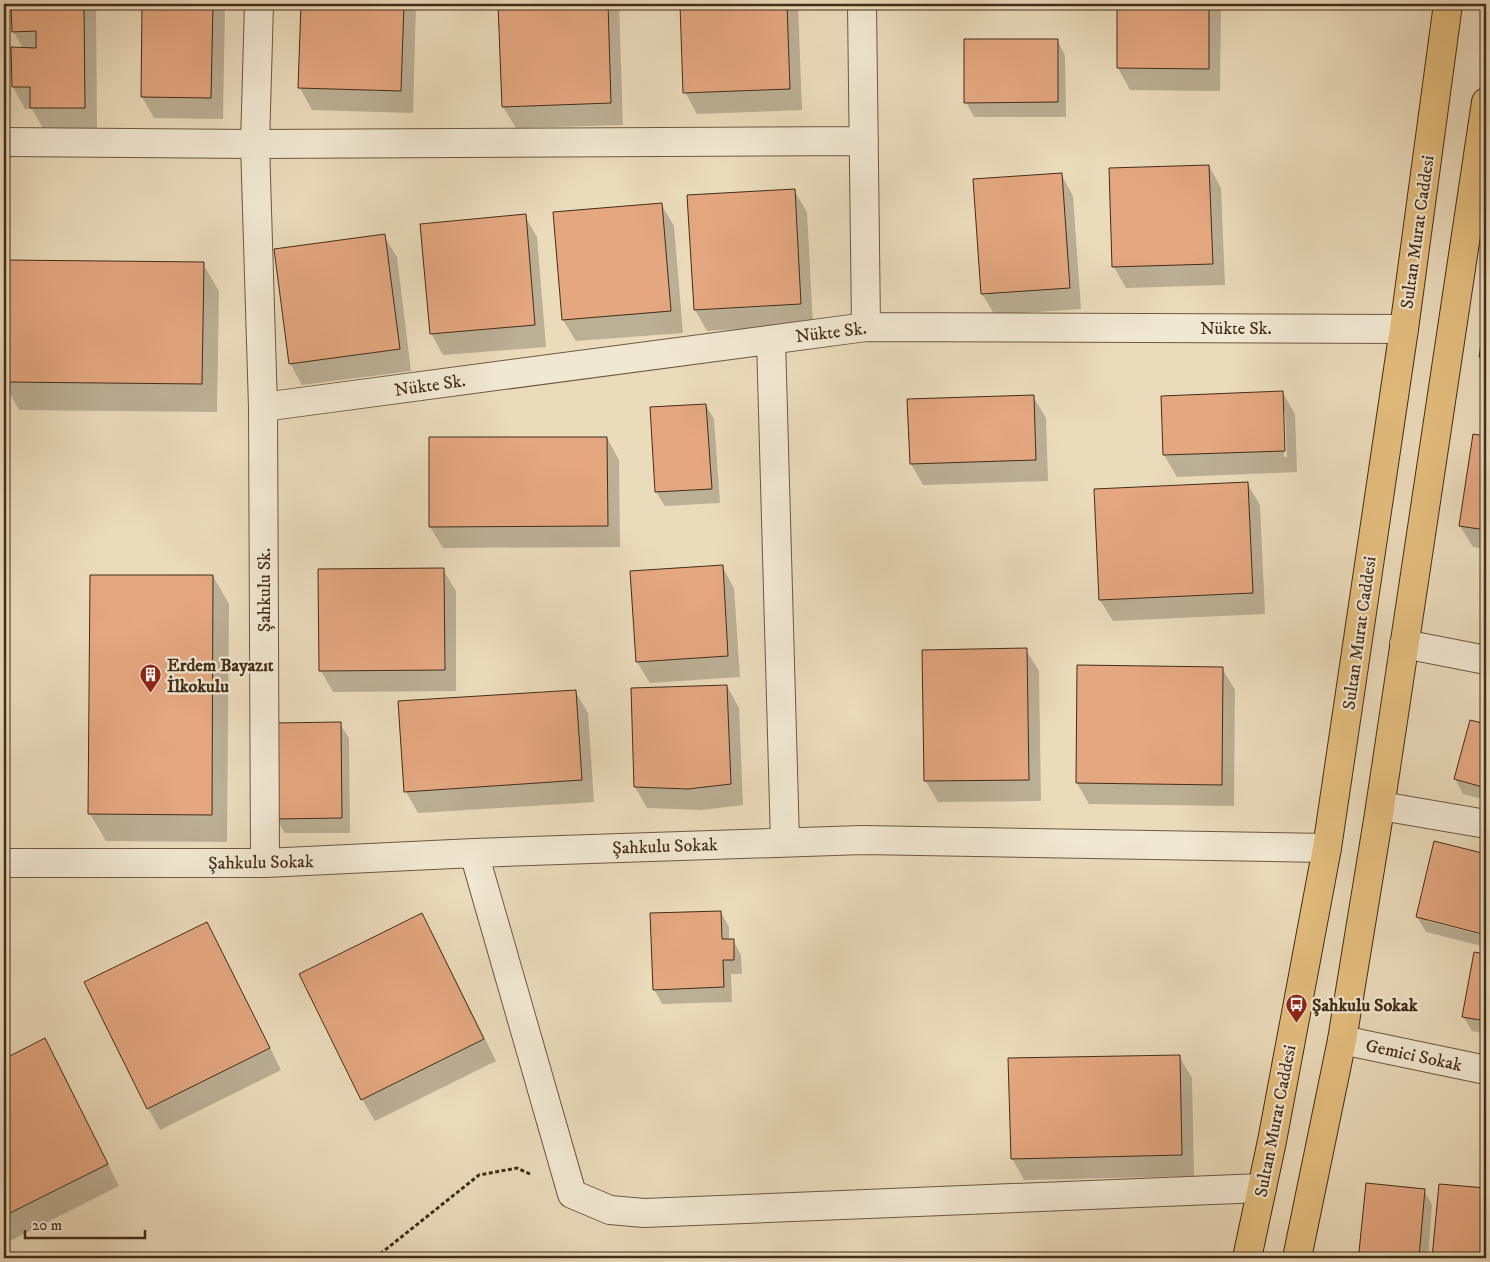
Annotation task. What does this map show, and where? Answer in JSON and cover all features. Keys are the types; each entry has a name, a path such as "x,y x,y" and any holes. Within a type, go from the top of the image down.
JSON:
{"main road":[{"name":"Sultan Murat Caddesi","path":"1247,1258 1327,848 1404,329 1448,4"},
{"path":"1300,1258 1342,1040 1380,806 1486,102"}],"street":[{"name":"Şahkulu Sk.","path":"259,4 255,144 263,407 265,863"},
{"path":"862,4 866,327"},
{"path":"4,142 255,144 864,141"},
{"name":"Nükte Sk.","path":"263,407 866,327 1404,329"},
{"path":"771,340 785,842"},
{"path":"1404,644 1486,660"},
{"path":"1380,806 1486,824"},
{"name":"Şahkulu Sokak","path":"4,863 265,863 474,853 863,840 1327,848"},
{"path":"474,853 572,1194 610,1210 644,1213 1262,1188"},
{"name":"Gemici Sokak","path":"1342,1040 1486,1070"}],"path":[{"path":"375,1258 479,1175 517,1168 572,1194"}],"building":[{"path":"11,4 84,4 85,108 30,108 30,87 12,87 11,47 36,48 36,31 12,32"},
{"path":"142,4 213,4 211,98 141,97"},
{"path":"301,4 404,4 401,91 298,88"},
{"path":"498,4 608,4 611,103 502,107"},
{"path":"680,4 787,4 790,89 683,93"},
{"path":"1117,4 1209,4 1209,69 1117,68"},
{"path":"964,39 1058,39 1058,102 964,103"},
{"path":"1209,165 1213,264 1112,267 1109,168"},
{"path":"1062,173 1070,288 981,294 973,179"},
{"path":"795,189 801,304 694,310 687,195"},
{"path":"662,203 671,311 562,320 553,212"},
{"path":"526,214 535,325 430,334 420,224"},
{"path":"385,234 400,349 289,364 274,249"},
{"path":"4,260 204,262 202,384 4,382"},
{"path":"1486,318 1486,359 1479,357"},
{"path":"1283,391 1285,451 1163,455 1161,396"},
{"path":"1034,395 1036,460 910,464 907,399"},
{"path":"706,404 712,489 655,492 650,407"},
{"path":"1473,434 1486,436 1486,530 1459,526"},
{"path":"429,437 607,437 608,526 429,527"},
{"path":"1248,482 1253,593 1099,600 1094,489"},
{"path":"723,565 728,656 636,662 630,571"},
{"path":"444,568 445,670 319,671 318,569"},
{"name":"Erdem Bayazıt İlkokulu","path":"90,575 213,575 212,815 88,814"},
{"path":"1027,648 1029,780 924,781 922,650"},
{"path":"1077,665 1223,667 1222,785 1076,783"},
{"path":"727,685 731,784 688,789 634,787 631,688"},
{"path":"576,690 582,780 404,792 398,701"},
{"path":"1470,720 1486,724 1486,788 1454,779"},
{"path":"341,722 342,818 275,819 274,723"},
{"path":"1434,841 1486,854 1486,935 1416,917"},
{"path":"721,911 722,939 734,939 734,960 723,960 724,987 653,990 650,913"},
{"path":"422,913 484,1039 361,1100 299,974"},
{"path":"207,922 270,1048 147,1109 84,982"},
{"path":"1474,952 1486,954 1486,1021 1462,1017"},
{"path":"45,1038 108,1164 4,1216 4,1059"},
{"path":"1180,1055 1182,1155 1011,1159 1008,1058"},
{"path":"1366,1183 1425,1189 1419,1257 1359,1252"},
{"path":"1439,1184 1486,1188 1486,1258 1432,1258"}],"place":[{"name":"Erdem Bayazıt İlkokulu","path":"151,694"},
{"name":"Şahkulu Sokak","path":"1296,1024"}]}
